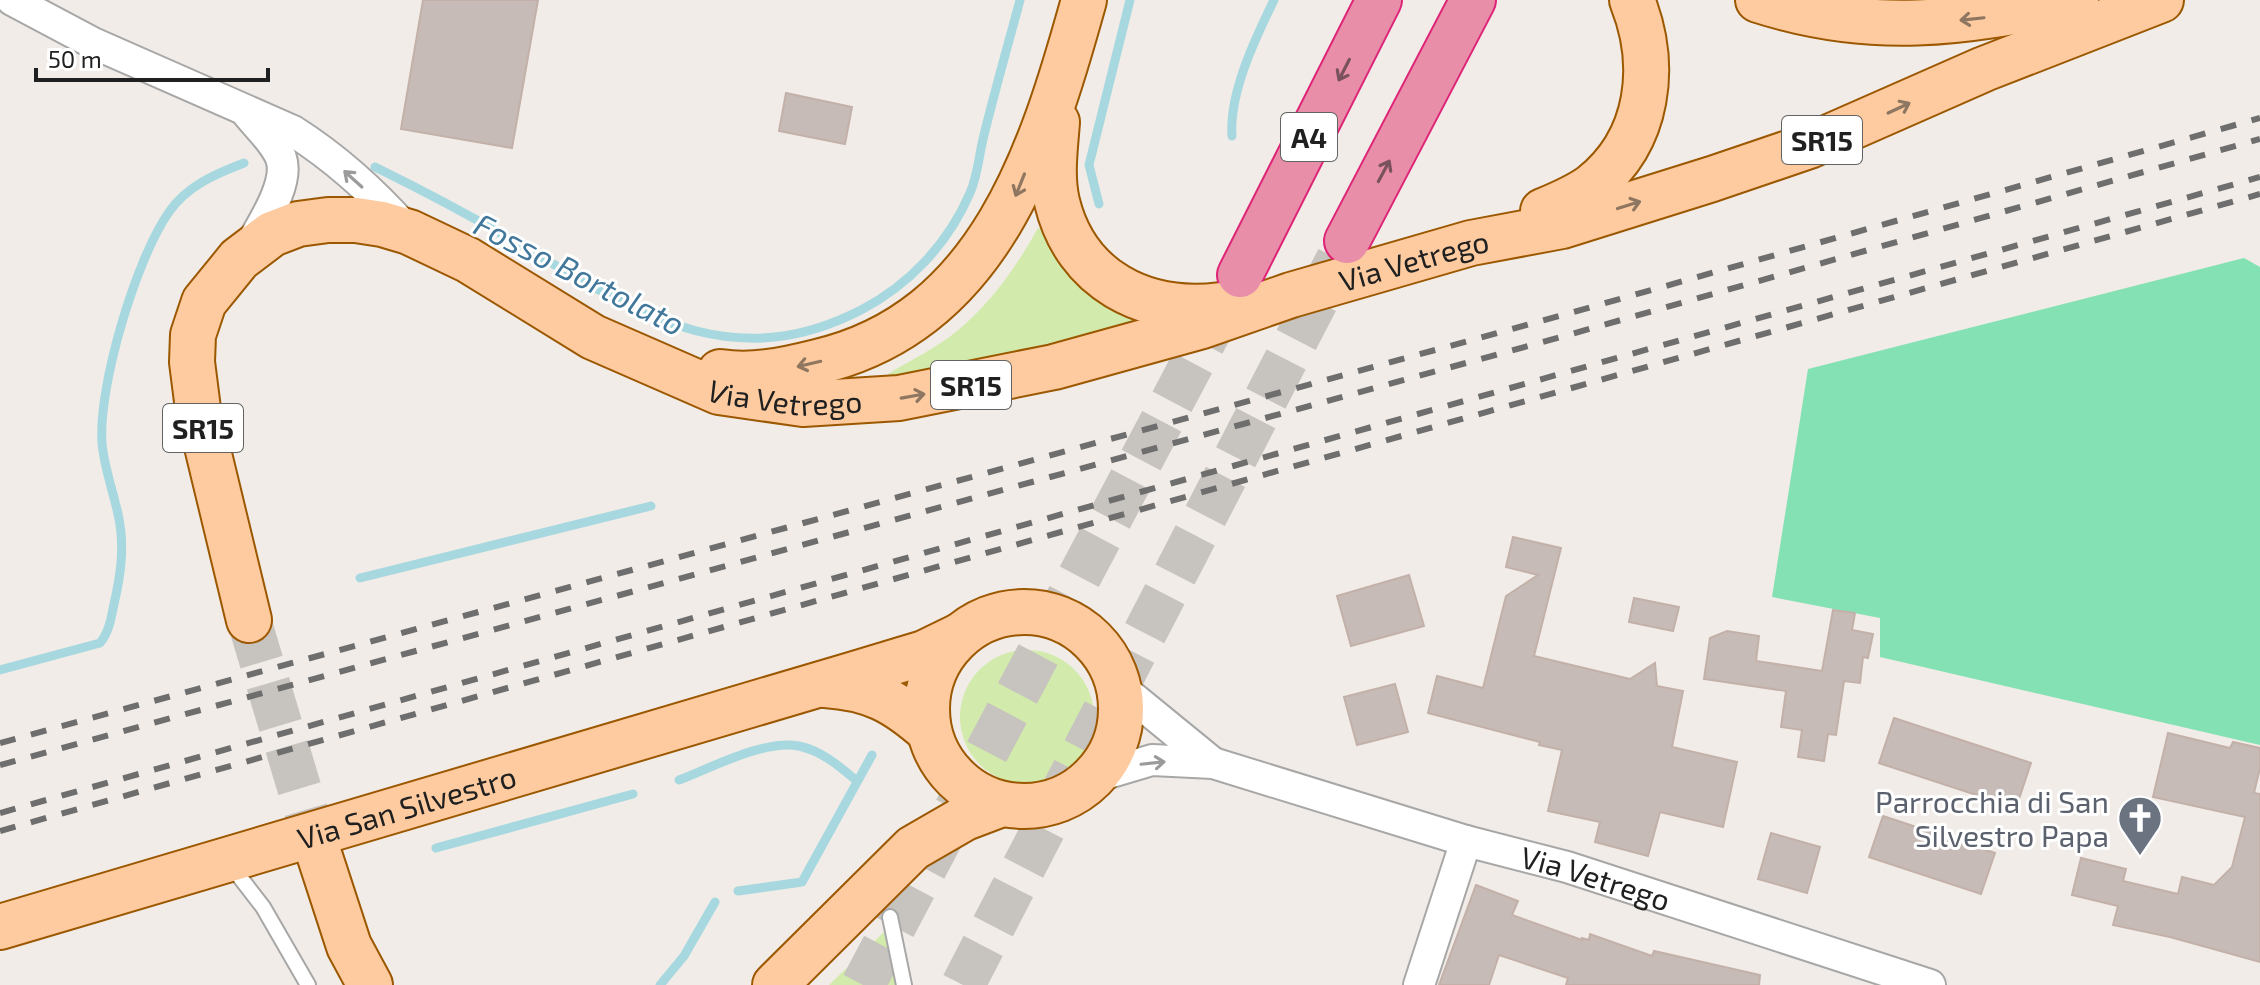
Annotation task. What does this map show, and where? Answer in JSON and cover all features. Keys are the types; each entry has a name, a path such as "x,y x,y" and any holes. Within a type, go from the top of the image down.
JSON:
{"highway":[{"name":"A4","path":"1240,275 1379,0"},
{"path":"1347,241 1473,0"}],"main road":[{"name":"Via Vetrego","path":"646,362 732,374 786,369 837,358 889,336 921,315 971,266 1003,221 1060,87 1084,0"},
{"name":"SR15","path":"1471,243 1582,192 1609,171 1629,143 1640,122 1647,63 1644,40 1632,0"},
{"path":"1758,0 1818,15 1902,24 1987,18 2076,0"},
{"name":"Via Vetrego","path":"249,620 198,409 192,362 193,335 204,302 248,250 272,234 298,224 328,220 382,224 409,232 468,260 593,337 705,388 803,404 899,398 1054,367 1202,326 1291,295 1471,243 1562,226 1712,179 1809,146 1984,69 2161,0"},
{"name":"SR15","path":"1060,87 1054,171 1057,201 1071,241 1102,277 1135,297 1165,306 1209,306 1291,295"},
{"name":"Via Vetrego","path":"913,848 930,800 932,741 927,705 931,680 943,656 959,636 988,618 1021,612 1054,616 1084,632 1107,656 1120,687 1122,719 1113,750 1095,777 1068,797 1036,806 1002,804 975,793 952,775 932,741"},
{"name":"Via San Silvestro","path":"0,927 924,653 959,636"},
{"name":"Via San Silvestro","path":"814,685 854,687 881,696 907,711 932,741"},
{"name":"Via Vetrego","path":"775,985 913,848 965,818 1002,804"},
{"path":"319,854 349,946 370,985"}],"street":[{"name":"Via Vetrego","path":"12,0 93,43 293,131 319,148 386,207 409,232"},
{"name":"Via Vetrego","path":"246,112 274,146 284,170 269,211 248,250"},
{"name":"Via Vetrego","path":"1120,687 1213,763"},
{"name":"Via Vetrego","path":"1095,777 1152,760 1213,763 1466,841 1567,867 1930,985"},
{"path":"1419,985 1466,841"}],"lane":[{"path":"233,858 239,876 263,907 308,985"},
{"path":"890,917 904,985"}],"green space":[{"path":"1038,228 1048,232 1157,322 892,380 888,374 949,337 981,308 1012,270"},
{"path":"2244,258 2260,267 2260,745 1880,657 1880,618 1772,597 1808,369"},
{"path":"1027,650 1052,655 1074,670 1089,692 1094,717 1089,742 1074,764 1052,779 1027,784 1002,779 980,764 965,742 960,717 965,692 980,670 1002,655"},
{"path":"884,932 897,985 829,985"}],"building":[{"path":"423,0 538,0 512,148 401,129"},
{"path":"786,93 852,107 845,144 779,131"},
{"path":"1513,537 1561,548 1534,656 1630,679 1655,663 1657,686 1683,691 1672,747 1737,762 1723,827 1660,812 1648,856 1595,842 1600,822 1548,811 1562,750 1428,713 1437,676 1483,688 1506,596 1538,575 1506,567"},
{"path":"1409,575 1424,626 1351,646 1337,596"},
{"path":"1634,598 1679,607 1673,631 1629,622"},
{"path":"1833,610 1855,613 1852,630 1873,634 1868,658 1863,657 1860,683 1844,681 1836,735 1828,734 1824,761 1798,757 1802,730 1781,727 1786,691 1704,679 1710,638 1727,631 1759,636 1756,661 1822,671"},
{"path":"1395,684 1408,732 1357,745 1344,697"},
{"path":"1894,718 2031,763 2016,808 1879,763"},
{"path":"2168,733 2230,748 2233,742 2260,748 2260,768 2254,793 2260,794 2260,962 2113,925 2118,906 2072,895 2081,858 2126,869 2123,881 2178,894 2182,877 2214,885 2232,867 2245,817 2153,797"},
{"path":"1883,816 1995,853 1981,894 1869,857"},
{"path":"1771,833 1820,847 1807,893 1758,879"},
{"path":"1476,885 1518,901 1512,915 1582,940 1589,940 1590,934 1652,956 1654,951 1760,975 1759,985 1566,985 1568,978 1499,955 1489,985 1439,985"}],"waterway":[{"name":"Fosso Bortolato","path":"375,167 606,294 686,328 727,337 769,338 814,329 861,310 895,288 925,261 961,212 975,179 1020,0"},
{"path":"1099,204 1089,165 1130,0"},
{"path":"1232,136 1239,84 1274,0"},
{"name":"Fosso Bortolato","path":"0,670 100,643 106,634 119,582 122,548 118,514 103,452 102,419 122,324 144,260 169,212 193,188 212,176 244,163"},
{"path":"360,578 651,506"},
{"path":"679,780 738,756 785,745 815,751 857,781"},
{"path":"738,891 802,882 872,755"},
{"path":"436,848 633,794"},
{"path":"660,985 684,956 715,902"}],"tunnel":[{"path":"963,985 1338,259"},
{"path":"863,985 1227,298"},
{"path":"249,620 319,854"}],"railway":[{"path":"0,743 1563,315 2260,118"},
{"path":"0,765 1568,335 2260,139"},
{"path":"0,813 2260,177"},
{"path":"0,831 2260,194"}],"place":[{"name":"Parrocchia di San Silvestro Papa","path":"2140,857"}]}
